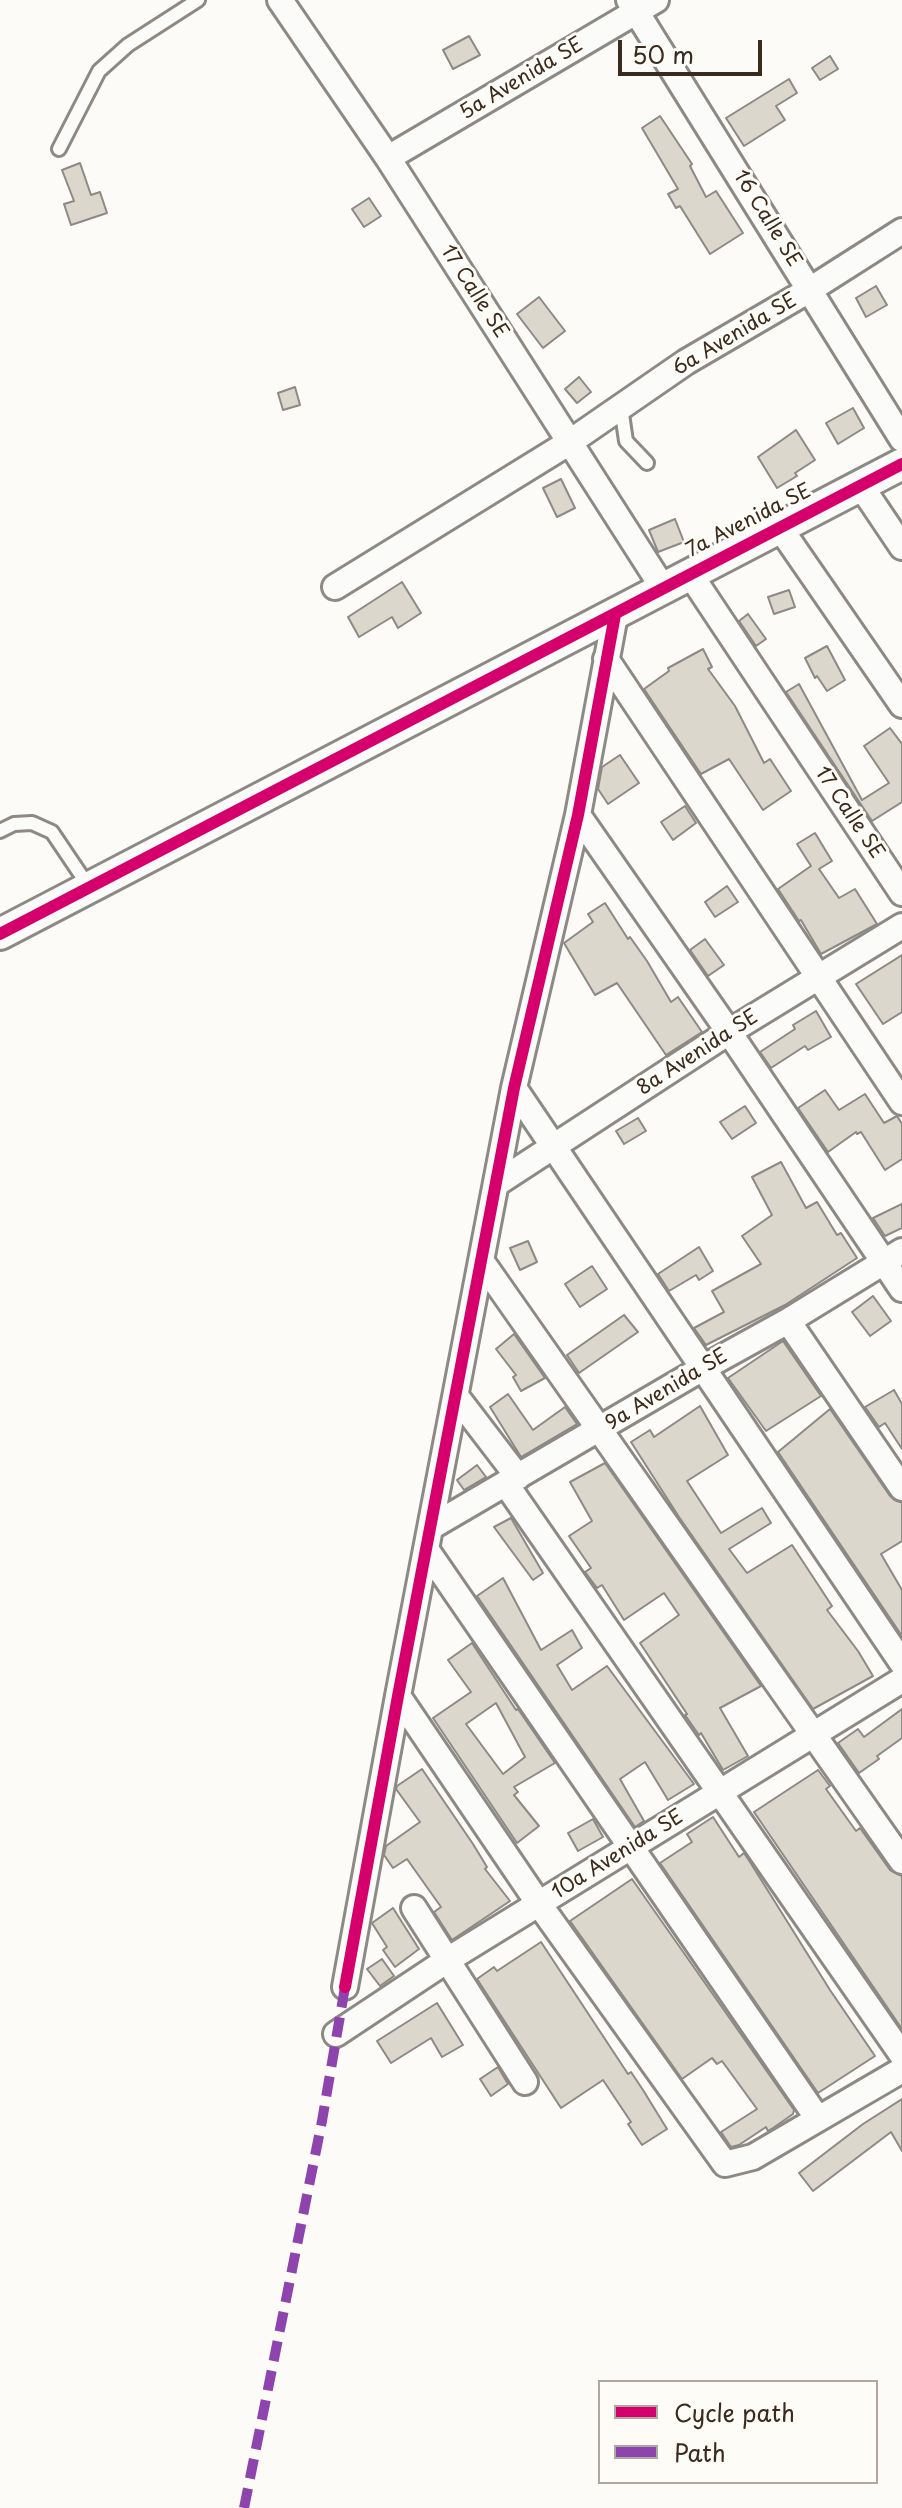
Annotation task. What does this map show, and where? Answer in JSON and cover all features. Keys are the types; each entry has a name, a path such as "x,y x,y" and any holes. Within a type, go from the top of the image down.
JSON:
{"street":[{"name":"17 Calle SE","path":"280,0 388,158 663,588"},
{"name":"5a Avenida SE","path":"388,158 641,4"},
{"name":"16 Calle SE","path":"641,4 902,439"},
{"name":"6a Avenida SE","path":"335,587 570,442 686,362 811,289 902,231"},
{"name":"7a Avenida SE","path":"0,934 902,464"},
{"path":"861,486 902,547"},
{"path":"780,528 902,705"},
{"name":"17 Calle SE","path":"690,574 902,893"},
{"path":"345,1987 514,1088 578,815 615,615"},
{"path":"606,659 902,1102"},
{"path":"578,815 729,1032 893,1257 902,1289"},
{"name":"8a Avenida SE","path":"496,1184 729,1032 902,926"},
{"path":"514,1088 902,1663"},
{"name":"9a Avenida SE","path":"431,1527 893,1257"},
{"path":"482,1262 902,1861"},
{"path":"788,1321 902,1488"},
{"path":"456,1396 720,1792 902,2055"},
{"path":"428,1552 818,2119"},
{"name":"10a Avenida SE","path":"336,2034 449,1959 902,1680"},
{"path":"398,1696 539,1904 725,2164 753,2157 902,2070"},
{"path":"414,1908 525,2082"}],"lane":[{"path":"59,149 99,71 128,45 198,0"},
{"path":"621,407 626,441 647,463"},
{"path":"0,831 14,824 32,823 52,832 89,887"}],"building":[{"path":"469,36 480,55 453,69 443,50"},
{"path":"830,56 838,69 820,80 812,68"},
{"path":"789,79 797,93 776,106 785,120 744,146 726,118"},
{"path":"660,116 692,164 690,166 706,197 716,191 743,233 710,254 680,206 676,208 668,194 678,189 642,128"},
{"path":"80,163 91,195 100,192 107,213 71,225 64,204 74,201 62,170"},
{"path":"369,198 381,216 364,227 352,209"},
{"path":"876,286 887,305 866,317 856,298"},
{"path":"539,297 565,331 543,348 517,314"},
{"path":"579,377 591,392 577,403 565,389"},
{"path":"295,387 300,405 283,410 278,393"},
{"path":"853,408 864,428 838,444 826,423"},
{"path":"796,430 815,460 777,488 758,457"},
{"path":"561,479 575,508 557,517 543,488"},
{"path":"675,519 684,542 658,552 649,530"},
{"path":"402,582 421,613 398,628 392,617 359,637 348,617"},
{"path":"789,590 795,607 774,614 768,597"},
{"path":"748,614 766,639 756,646 739,621"},
{"path":"827,646 845,680 827,691 817,676 815,678 805,658"},
{"path":"703,649 712,667 708,669 735,706 764,763 770,759 791,791 763,810 729,759 701,774 644,689 669,671 668,668"},
{"path":"799,684 862,800 889,783 864,746 890,728 902,744 902,802 872,821 786,692"},
{"path":"620,755 639,783 608,804 598,789 602,767"},
{"path":"685,806 696,823 673,840 661,822"},
{"path":"815,833 832,861 819,869 839,898 855,889 877,924 821,954 778,889 811,866 797,844"},
{"path":"727,886 738,902 715,917 705,902"},
{"path":"605,903 628,939 630,937 647,961 671,1002 678,997 702,1032 666,1055 617,983 595,995 564,943 593,922 588,914"},
{"path":"705,939 724,965 708,976 690,950"},
{"path":"902,955 902,1012 883,1024 856,984"},
{"path":"816,1011 831,1037 808,1050 805,1046 771,1068 760,1052"},
{"path":"825,1090 839,1110 865,1094 884,1123 897,1116 902,1124 902,1159 885,1170 861,1132 856,1132 828,1152 798,1108"},
{"path":"745,1106 756,1123 732,1139 720,1122"},
{"path":"638,1118 646,1131 624,1144 616,1131"},
{"path":"781,1162 806,1208 817,1202 837,1235 841,1233 857,1258 785,1305 706,1345 694,1328 724,1312 712,1291 761,1264 742,1236 772,1215 752,1177"},
{"path":"902,1204 902,1228 885,1236 873,1218"},
{"path":"528,1241 537,1262 520,1270 510,1248"},
{"path":"699,1247 713,1271 699,1280 696,1275 669,1291 658,1274"},
{"path":"592,1266 607,1289 580,1307 565,1284"},
{"path":"873,1296 891,1321 870,1336 852,1312"},
{"path":"624,1315 638,1332 579,1373 567,1355"},
{"path":"514,1334 545,1378 521,1391 513,1377 516,1375 496,1349"},
{"path":"783,1341 821,1396 766,1431 728,1378"},
{"path":"894,1390 902,1404 902,1449 885,1423 879,1427 865,1407"},
{"path":"508,1394 533,1430 565,1407 577,1424 521,1457 490,1407"},
{"path":"700,1406 728,1455 687,1481 721,1533 762,1508 771,1523 729,1549 747,1573 792,1545 832,1606 827,1610 873,1676 813,1709 679,1517 631,1442 650,1430 654,1437"},
{"path":"830,1409 890,1496 902,1503 902,1541 881,1554 902,1590 902,1636 778,1452"},
{"path":"605,1463 761,1686 720,1708 748,1756 723,1770 640,1643 679,1615 664,1593 624,1620 602,1585 597,1588 585,1572 591,1568 569,1536 592,1521 570,1482"},
{"path":"477,1465 486,1477 464,1490 457,1480"},
{"path":"511,1518 543,1573 533,1580 494,1527"},
{"path":"503,1578 541,1650 572,1630 582,1648 557,1665 572,1690 607,1666 694,1784 668,1800 645,1762 620,1779 644,1821 635,1827 477,1596"},
{"path":"472,1643 555,1763 514,1787 518,1792 514,1795 539,1826 517,1843 433,1718 471,1692 448,1660","holes":["496,1703 525,1757 503,1774 466,1724"]},
{"path":"902,1709 902,1738 859,1773 838,1743 858,1729 864,1737"},
{"path":"422,1769 473,1844 487,1867 485,1869 510,1901 452,1940 434,1912 441,1907 407,1859 393,1868 384,1855 386,1846 420,1822 396,1789"},
{"path":"818,1770 830,1786 826,1789 856,1831 860,1828 890,1870 902,1876 902,2029 754,1812"},
{"path":"713,1817 739,1857 744,1853 875,2056 818,2093 660,1863 692,1842 687,1834"},
{"path":"593,1819 603,1837 578,1851 568,1833"},
{"path":"632,1879 794,2110 773,2128 768,2131 766,2127 739,2145 731,2147 721,2132 757,2109 722,2061 717,2064 712,2058 682,2079 570,1921"},
{"path":"393,1908 419,1949 395,1967 383,1950 387,1947 372,1923"},
{"path":"541,1942 667,2129 642,2145 628,2124 631,2122 603,2080 561,2108 477,1979 494,1967 497,1971"},
{"path":"382,1959 394,1976 380,1986 367,1969"},
{"path":"437,2003 463,2045 442,2057 431,2038 391,2063 377,2041"},
{"path":"498,2067 508,2084 491,2096 480,2079"},
{"path":"902,2099 902,2151 891,2132 813,2191 799,2173 863,2124"}],"marked path":[{"path":"244,2508 322,2121 345,1987"}],"cycle path":[{"path":"0,934 902,464"},
{"path":"345,1987 514,1088 578,815 615,615"}]}
